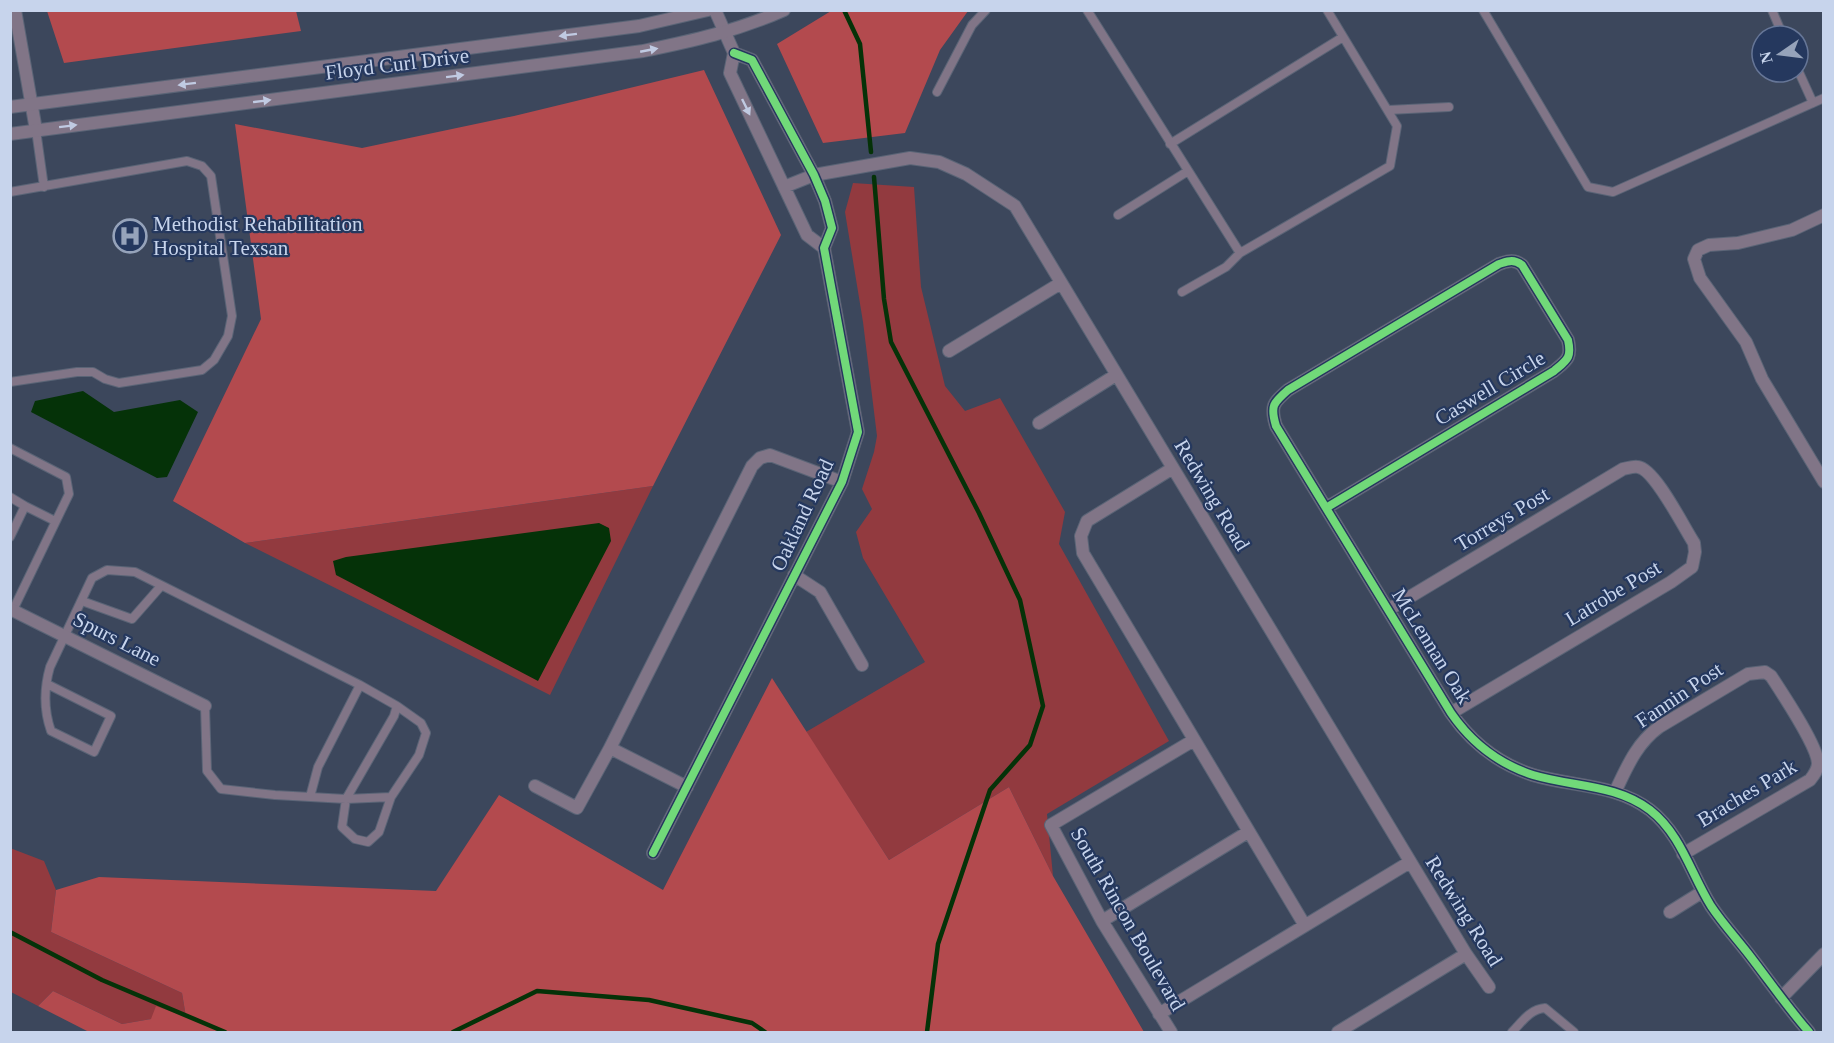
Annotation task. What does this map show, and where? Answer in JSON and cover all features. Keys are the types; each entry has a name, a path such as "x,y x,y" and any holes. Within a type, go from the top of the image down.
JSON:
{"street":[{"path":"15,10 36,130"},
{"name":"Floyd Curl Drive","path":"10,107 639,26 708,10"},
{"path":"715,10 735,53 729,73 807,236 824,248"},
{"name":"Floyd Curl Drive","path":"10,134 643,51 749,26 784,10"},
{"name":"Oakland Road","path":"653,854 842,482 858,432 824,248 832,228 825,201 814,175 752,60 735,53"},
{"name":"Redwing Road","path":"784,187 814,175 910,158 939,162 966,174 1015,206 1410,862 1466,954 1489,987"},
{"path":"1824,214 1792,230 1738,243 1709,245 1698,250 1694,259 1700,278 1746,342 1762,379 1824,482"},
{"name":"Caswell Circle","path":"1326,508 1554,371 1568,360 1570,350 1562,328 1522,266 1516,261 1510,261"},
{"name":"McLennan Oak","path":"1510,261 1499,264 1288,390 1275,401 1272,413 1276,426 1451,713 1473,740 1492,755 1515,768 1534,775 1615,792 1638,802 1664,822 1676,839 1702,892 1716,914 1809,1032"},
{"path":"949,351 1061,283"},
{"path":"1039,423 1116,375"},
{"path":"535,786 577,808 610,748 752,465 760,458 770,455 842,482"},
{"name":"Torreys Post","path":"1388,610 1623,469 1638,467"},
{"name":"Latrobe Post","path":"1451,713 1661,588 1692,567 1694,543 1655,480 1638,467"},
{"path":"1173,468 1087,521 1081,536 1083,553 1304,924"},
{"path":"794,575 820,592 862,665"},
{"name":"Spurs Lane","path":"12,609 205,706"},
{"name":"Braches Park","path":"1683,854 1810,780 1817,770 1816,756 1803,728 1771,676 1765,672 1757,673"},
{"name":"Fannin Post","path":"1615,792 1630,760 1647,736 1738,678 1757,673"},
{"name":"South Rincon Boulevard","path":"1170,1032 1102,921 1051,825 1194,740"},
{"path":"610,748 687,787"},
{"path":"1102,921 1248,832"},
{"path":"1159,1014 1304,924 1410,862"},
{"path":"1670,912 1702,892"},
{"path":"1338,1032 1466,954"},
{"path":"1781,998 1824,954"}],"lane":[{"path":"938,92 972,24 986,10"},
{"path":"1087,10 1240,254"},
{"path":"1182,292 1226,267 1240,254 1389,166 1397,126 1327,10"},
{"path":"1483,10 1588,187 1613,192 1824,98"},
{"path":"1772,10 1778,24"},
{"path":"1170,144 1343,37"},
{"path":"1804,84 1812,103"},
{"path":"1388,110 1449,107"},
{"path":"36,130 44,187"},
{"path":"10,192 187,161 202,166 212,176 232,316 228,336 214,360 202,370 119,383 93,372 77,372 10,382"},
{"path":"1118,215 1188,171"},
{"path":"10,448 66,477 69,494 12,609"},
{"path":"10,497 55,521"},
{"path":"10,537 26,506"},
{"path":"47,684 111,716 94,752 51,731 47,720 47,684 50,668 92,578 107,570 135,572 360,685 397,706 421,723 426,733 419,754 391,797 380,832 368,842 355,839 342,826 346,799 394,716 397,706"},
{"path":"82,601 132,619 161,586"},
{"path":"310,797 318,767 360,685"},
{"path":"205,706 207,771 221,789 346,799 391,797"},
{"path":"1512,1032 1537,1008 1545,1008 1574,1032"}],"shaded area":[{"path":"47,11 296,11 301,31 64,63"},
{"path":"831,11 968,11 940,50 905,133 823,143 777,44"},
{"path":"704,70 781,235 653,486 245,543 173,501 261,319 235,124 362,148 514,116"},
{"path":"853,183 914,187 921,287 945,386 965,411 1000,398 1065,512 1059,544 1169,741 1047,814 1053,876 1009,787 889,860 806,732 925,662 863,558 856,532 872,509 862,489 877,436 863,322 845,212"},
{"path":"83,391 114,412 180,400 198,412 167,477 157,478 31,412 35,401"},
{"path":"653,486 550,695 245,543"},
{"path":"599,523 609,528 611,541 538,681 336,575 333,561 346,557"},
{"path":"772,678 889,860 1009,787 1053,876 1144,1032 89,1032 38,1006 53,991 122,1024 151,1019 156,1006 186,1017 182,993 51,932 56,890 99,877 436,891 499,795 663,890"},
{"path":"10,848 44,861 56,890 51,932 182,993 186,1017 151,1019 122,1024 53,991 38,1006 11,992"}],"waterway":[{"path":"844,10 860,44 871,152"},
{"path":"874,177 884,299 891,342 979,513 1020,600 1043,706 1030,745 990,790 938,944 927,1032"},
{"path":"10,932 102,980 225,1032"},
{"path":"453,1032 537,991 649,1000 752,1023 765,1032"}],"cycle path":[{"path":"653,853 842,482 858,432 824,248 832,228 825,201 814,175 752,60 734,53"},
{"path":"1326,508 1554,371 1565,361 1569,355 1568,340 1522,265 1511,261 1499,264 1288,390 1274,405 1273,414 1276,426 1451,713 1459,724 1487,751 1509,765 1548,779 1623,795 1650,810 1678,842 1716,913 1809,1032"}],"place":[{"name":"Methodist Rehabilitation Hospital Texsan","path":"130,236"}]}
